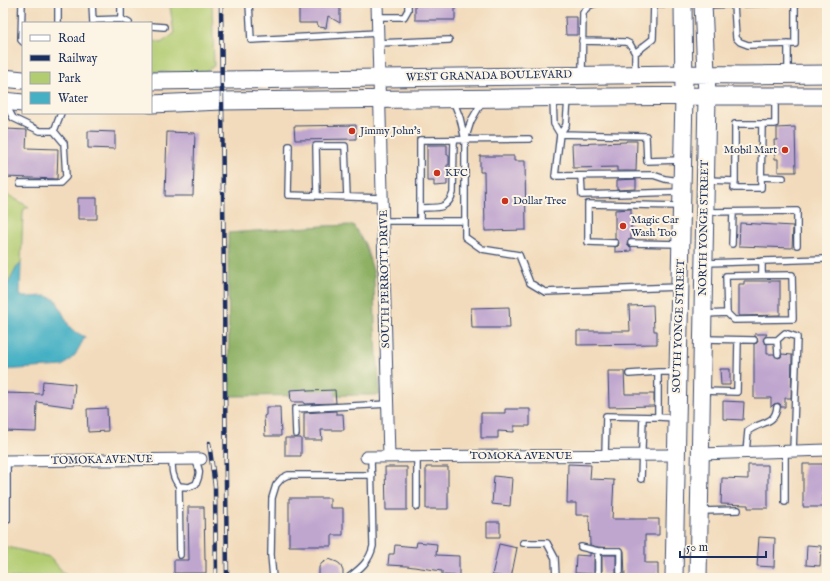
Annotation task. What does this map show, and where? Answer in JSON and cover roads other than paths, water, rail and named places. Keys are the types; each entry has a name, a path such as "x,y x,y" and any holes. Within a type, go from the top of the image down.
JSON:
{"main road":[{"path":"683,3 684,74"},
{"name":"NORTH YONGE STREET","path":"700,454 704,180 707,96 703,4"},
{"name":"SOUTH YONGE STREET","path":"674,578 684,74"},
{"name":"WEST GRANADA BOULEVARD","path":"152,81 582,75 827,74"},
{"path":"3,78 22,80"},
{"name":"WEST GRANADA BOULEVARD","path":"152,104 222,101 827,96"},
{"path":"3,101 22,103"},
{"path":"698,578 700,454"},
{"path":"676,455 685,464 690,472 691,543 698,554"}],"street":[{"name":"SOUTH PERROTT DRIVE","path":"377,3 389,457"},
{"path":"700,454 827,450"},
{"name":"TOMOKA AVENUE","path":"369,457 676,455"},
{"name":"TOMOKA AVENUE","path":"5,461 198,459"}],"lane":[{"path":"22,3 22,41"},
{"path":"58,3 58,22"},
{"path":"92,3 93,22 121,19 127,22"},
{"path":"121,3 121,19"},
{"path":"249,3 251,40 378,38 448,40"},
{"path":"377,17 404,16 408,10 408,3"},
{"path":"582,75 582,13 588,6 597,3"},
{"path":"640,3 683,3"},
{"path":"635,53 653,39 654,3"},
{"path":"703,4 772,3"},
{"path":"734,4 736,38 740,42 748,44 795,44 795,3"},
{"path":"152,26 164,27"},
{"path":"582,41 626,42 633,47 635,53 635,75"},
{"path":"788,44 788,75"},
{"path":"762,124 761,188 734,188 735,124 762,124 775,124 775,97"},
{"path":"560,98 554,124 560,134"},
{"path":"560,98 566,125 560,134 555,176 653,176 665,179 682,193"},
{"path":"453,99 460,118 465,140 465,238 482,249 519,255 530,283 545,292 680,287"},
{"path":"465,140 471,121 483,99"},
{"path":"3,101 13,118 40,131 54,131"},
{"path":"54,131 61,114"},
{"path":"20,183 60,183 66,177 64,143 54,131"},
{"path":"560,134 646,136 647,161 683,160"},
{"path":"420,221 420,140 529,139"},
{"path":"420,208 443,207 451,199 453,193 454,140"},
{"path":"289,146 288,195 382,198"},
{"path":"317,196 316,146 345,146 347,197"},
{"path":"581,176 582,195 682,193"},
{"path":"761,177 783,178"},
{"path":"704,180 735,181"},
{"path":"615,243 588,242 588,204 682,193"},
{"path":"704,212 796,212 797,245"},
{"path":"732,244 733,212"},
{"path":"383,221 465,221"},
{"path":"631,243 681,244"},
{"path":"703,264 824,259"},
{"path":"762,261 762,276"},
{"path":"702,314 727,314 734,320 793,319 792,275 726,276 727,314"},
{"path":"767,340 777,340 785,333 797,337 785,502"},
{"path":"702,339 754,340"},
{"path":"701,391 737,392 738,340"},
{"path":"777,340 778,354"},
{"path":"658,372 658,417"},
{"path":"629,374 678,372"},
{"path":"296,434 295,409 388,404"},
{"path":"746,452 748,431 755,426 773,419 776,415 777,407"},
{"path":"605,456 606,416 677,418"},
{"path":"641,479 643,417"},
{"path":"348,578 367,562 373,546 372,475 369,457"},
{"path":"417,457 417,507"},
{"path":"172,459 172,474 179,486 180,555"},
{"path":"179,486 190,487 196,484 200,475 198,459"},
{"path":"3,520 7,520 5,461"},
{"path":"273,578 271,555 272,498 276,485 282,478 293,475 372,475"},
{"path":"699,511 738,510"},
{"path":"523,543 547,543 555,558 556,578"},
{"path":"581,547 598,551 620,551 620,572"},
{"path":"598,551 598,578"}],"water":[{"path":"21,264 20,295 23,297 47,296 56,300 69,326 74,331 85,337 75,355 63,366 3,370 3,293 17,267"}],"railway":[{"path":"221,3 227,578"},
{"path":"209,443 215,486 216,578"}],"place":[{"name":"Jimmy John's","path":"352,131"},
{"name":"Mobil Mart","path":"785,150"},
{"name":"KFC","path":"437,173"},
{"name":"Dollar Tree","path":"505,201"},
{"name":"Magic Car Wash Too","path":"623,226"}]}
